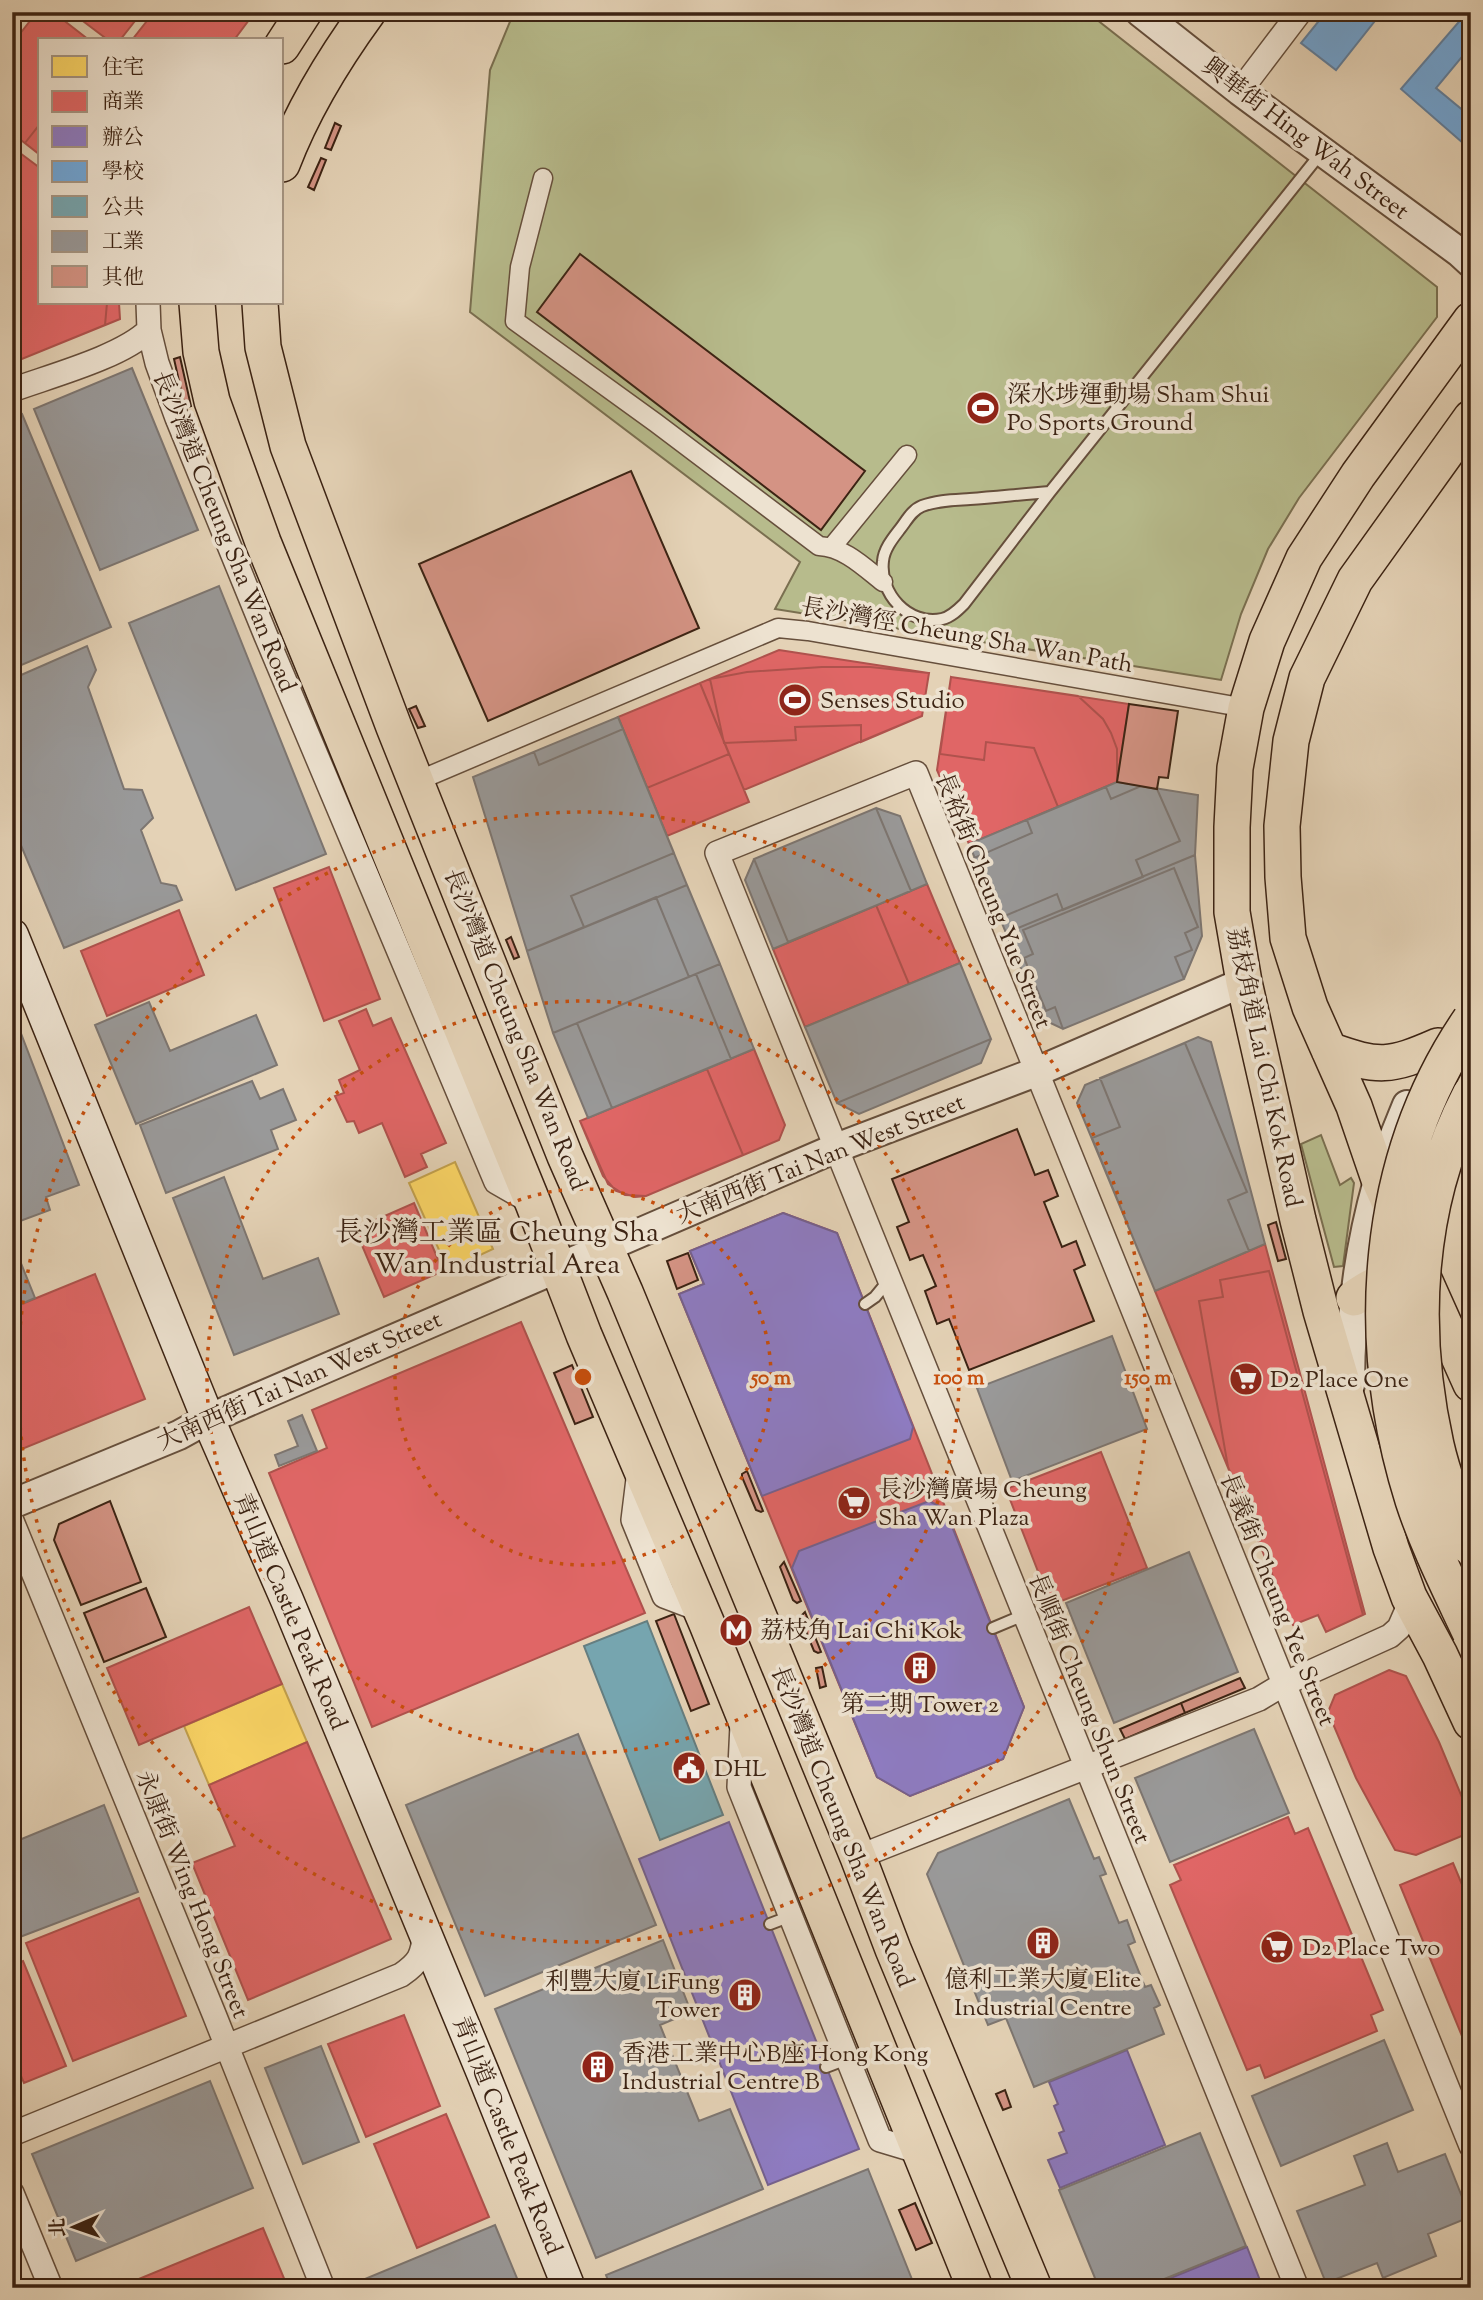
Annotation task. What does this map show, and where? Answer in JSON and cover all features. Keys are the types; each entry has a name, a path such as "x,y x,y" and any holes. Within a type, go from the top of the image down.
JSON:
{"highway":[{"path":"1471,1020 1436,1082 1420,1116 1404,1162 1387,1253 1383,1304 1386,1357 1401,1453 1415,1502 1437,1559 1471,1632"},
{"path":"1470,1546 1450,1496 1436,1445 1426,1392 1419,1296 1430,1208 1445,1157 1471,1095"}],"main road":[{"path":"284,43 304,12"},
{"path":"284,160 311,100 336,56 368,12"},
{"name":"長沙灣道 Cheung Sha Wan Road","path":"197,304 201,352 212,401 239,480 533,1202 584,1335 701,1610 975,2288"},
{"name":"長沙灣道 Cheung Sha Wan Road","path":"260,304 263,347 288,446 415,782 572,1171 606,1246 1034,2288"},
{"name":"荔枝角道 Lai Chi Kok Road","path":"1471,320 1358,475 1304,558 1267,641 1246,708 1235,768 1232,827 1233,912 1244,982 1298,1220 1391,1548 1409,1597 1471,1722"},
{"name":"荔枝角道 Lai Chi Kok Road","path":"1471,418 1355,580 1307,678 1291,741 1284,799 1283,877 1288,938 1310,1007 1353,1106 1379,1179 1471,1384"},
{"path":"1244,982 1264,967 1288,938"},
{"name":"青山道 Castle Peak Road","path":"14,943 208,1419 287,1600 425,1933 569,2288"},
{"path":"1329,1050 1371,1064 1412,1057 1438,1046"},
{"path":"1354,1298 1371,1286 1388,1280 1404,1280 1427,1290"}],"street":[{"name":"興華街 Hing Wah Street","path":"1140,12 1240,91 1459,252 1471,264"},
{"path":"1240,91 1300,12"},
{"path":"543,178 520,267 515,321 819,546 832,547 861,564 883,582"},
{"name":"長沙灣道 Cheung Sha Wan Road","path":"148,304 149,330 157,363 193,457 496,1182 533,1202"},
{"path":"12,390 119,351 138,341 149,330"},
{"path":"832,547 907,455"},
{"name":"長沙灣徑 Cheung Sha Wan Path","path":"415,782 778,628 1246,708"},
{"name":"長裕街 Cheung Yue Street","path":"836,1148 716,853 916,773 1036,1072"},
{"name":"大南西街 Tai Nan West Street","path":"12,1504 836,1148 1036,1072 1244,982"},
{"path":"1379,1179 1408,1101 1438,1046 1471,1000"},
{"name":"長義街 Cheung Yee Street","path":"1036,1072 1471,2146"},
{"path":"1427,1290 1437,1216 1449,1179 1471,1128"},
{"name":"長順街 Cheung Shun Street","path":"836,1148 1297,2288"},
{"name":"荔枝角道 Lai Chi Kok Road","path":"1350,1409 1350,1350 1354,1298 1361,1253 1379,1179"},
{"name":"永康街 Wing Hong Street","path":"12,1521 323,2288"},
{"path":"858,1857 1259,1699 1284,1684 1390,1636 1399,1628 1409,1597"},
{"name":"長沙灣道 Cheung Sha Wan Road","path":"743,1717 739,1787 780,1920 836,2063 880,2140 920,2152"},
{"path":"12,2134 401,1975 416,1965 423,1952 425,1933"},
{"path":"12,2193 51,2288"}],"lane":[{"path":"1050,492 941,501 922,506 912,513 890,542 883,559 883,582 895,603 907,612 923,618 941,619 964,604 1050,492 1323,151"},
{"path":"865,1304 876,1297 889,1280"},
{"path":"993,1628 1024,1615"}],"green space":[{"name":"深水埗運動場 Sham Shui Po Sports Ground","path":"514,12 1087,12 1437,287 1437,317 1299,498 1268,549 1241,614 1221,680 775,609 800,562 470,312 490,70"},
{"path":"1321,1135 1340,1185 1351,1178 1354,1183 1343,1266 1334,1267 1301,1144"}],"building: 住宅":[{"path":"174,12 223,12 237,23 225,38 210,26 204,34 210,38 163,38 176,21 170,17"},
{"path":"455,1162 493,1249 448,1270 409,1183"},
{"path":"282,1684 307,1742 209,1785 184,1726"}],"building: 商業":[{"path":"37,12 53,12 86,38 38,38 38,153 12,133 12,44"},
{"path":"71,12 142,12 122,38 105,38"},
{"path":"154,12 255,12 236,38 134,38"},
{"path":"38,127 38,153 25,143"},
{"path":"12,147 38,166 38,304 119,304 120,319 12,363"},
{"path":"12,147 38,166 38,304 107,304 105,325 12,363"},
{"path":"779,650 929,673 922,716 744,790 700,683"},
{"path":"870,667 929,673 922,716 861,742 861,725 795,727 796,740 724,743 710,679 747,672"},
{"path":"951,677 1129,704 1117,782 969,844 937,770"},
{"path":"951,677 1078,696 1103,719 1111,733 1117,749 1117,782 1058,807 1034,748 986,742 984,760 940,754"},
{"path":"700,683 749,802 667,836 618,717"},
{"path":"700,683 729,754 647,788 618,717"},
{"path":"329,867 380,999 324,1021 274,888"},
{"path":"927,884 960,963 805,1027 773,949"},
{"path":"876,905 909,984 805,1027 773,949"},
{"path":"179,910 204,975 107,1016 81,951"},
{"path":"366,1009 373,1026 391,1018 446,1143 421,1154 427,1167 405,1177 382,1123 359,1133 354,1121 347,1122 335,1096 344,1093 339,1080 360,1070 339,1021"},
{"path":"754,1049 785,1125 779,1140 646,1196 625,1195 608,1184 580,1121"},
{"path":"707,1069 743,1155 646,1196 635,1197 616,1191 603,1176 580,1121"},
{"path":"414,1203 443,1271 384,1297 355,1229"},
{"name":"長沙灣廣場 Cheung Sha Wan Plaza","path":"783,1213 837,1233 1024,1707 1003,1759 910,1796 877,1777 679,1294 704,1284 690,1251"},
{"name":"D2 Place One","path":"1265,1244 1365,1614 1326,1632 1318,1615 1293,1625 1155,1291"},
{"name":"D2 Place One","path":"1269,1271 1363,1615 1326,1632 1318,1615 1293,1625 1228,1467 1199,1301 1223,1297 1220,1280"},
{"path":"95,1274 145,1399 17,1451 12,1441 12,1308"},
{"path":"521,1322 645,1613 372,1727 269,1473 327,1448 312,1410"},
{"path":"1101,1452 1147,1568 1051,1605 1006,1489"},
{"path":"249,1607 282,1684 139,1745 107,1668"},
{"path":"1389,1670 1406,1676 1439,1742 1469,1814 1464,1835 1416,1855 1395,1850 1356,1778 1328,1712 1335,1695"},
{"path":"307,1742 391,1939 248,2000 192,1863 235,1846 209,1785"},
{"name":"D2 Place Two","path":"1288,1817 1295,1834 1308,1828 1383,2010 1371,2015 1377,2031 1265,2078 1260,2065 1247,2070 1170,1885 1181,1880 1174,1865"},
{"path":"1453,1863 1471,1906 1471,2058 1400,1885"},
{"path":"139,1898 186,2016 73,2061 26,1943"},
{"path":"23,1961 66,2066 24,2083 12,2055 12,1966"},
{"path":"404,2015 440,2106 366,2137 328,2044"},
{"path":"446,2114 489,2217 417,2248 374,2144"},
{"path":"263,2228 288,2288 117,2288"}],"building: 辦公":[{"path":"783,1213 837,1233 913,1427 910,1439 762,1496 679,1294 704,1284 690,1251"},
{"name":"第二期 Tower 2","path":"929,1501 945,1509 1024,1707 1003,1759 910,1796 877,1777 792,1568 799,1551"},
{"name":"利豐大廈 LiFung Tower","path":"729,1822 859,2149 768,2185 639,1859"},
{"path":"1127,2050 1165,2145 1060,2188 1048,2160 1067,2153 1059,2133 1064,2131 1054,2106 1058,2104 1049,2082"},
{"path":"1247,2247 1263,2288 1146,2288"}],"building: 學校":[{"path":"1326,12 1382,12 1336,70 1301,43"},
{"path":"1461,12 1471,12 1471,46 1436,88 1471,117 1471,150 1401,89 1464,16"}],"building: 公共":[{"path":"647,1621 723,1815 660,1840 584,1646"}],"building: 工業":[{"path":"132,368 198,530 100,570 34,409"},
{"path":"22,414 111,627 12,669 12,418"},
{"path":"219,586 326,854 236,890 129,623"},
{"path":"87,646 96,670 88,687 124,789 142,790 153,818 141,830 161,883 176,886 182,900 64,948 12,824 12,679"},
{"path":"618,717 687,885 527,951 473,777"},
{"path":"623,729 674,853 571,896 584,927 527,951 473,777 534,752 539,765"},
{"path":"1117,782 1198,795 1195,855 1006,933 969,844"},
{"path":"1141,786 1157,789 1180,841 1136,860 1143,877 1063,910 1057,894 1000,918 974,858 1032,833 1027,820 1106,787 1111,799"},
{"path":"876,808 900,816 927,884 773,949 745,880 754,859"},
{"path":"876,808 911,891 788,942 754,859"},
{"path":"1195,855 1202,936 1184,979 1063,1029 1042,1019 1006,933"},
{"path":"1174,868 1198,927 1185,933 1192,950 1175,957 1184,979 1063,1029 1055,1007 1046,1011 1024,958 1033,954 1023,930"},
{"path":"687,885 720,964 553,1033 527,951"},
{"path":"656,897 689,977 553,1033 527,951"},
{"path":"960,963 991,1039 981,1063 859,1114 837,1103 805,1027"},
{"path":"960,963 991,1039 837,1103 805,1027"},
{"path":"720,964 754,1049 588,1118 553,1033"},
{"path":"696,974 731,1059 612,1108 577,1023"},
{"path":"149,1002 170,1051 256,1015 277,1065 136,1124 95,1025"},
{"path":"12,1010 79,1185 46,1197 50,1210 12,1224"},
{"path":"1198,1037 1211,1042 1265,1244 1155,1291 1077,1103 1085,1085"},
{"path":"1185,1043 1247,1192 1228,1200 1249,1251 1155,1291 1092,1138 1120,1127 1100,1078"},
{"path":"252,1081 260,1099 283,1089 296,1120 271,1130 278,1149 166,1193 140,1125"},
{"path":"224,1177 263,1279 318,1258 339,1314 234,1355 173,1198"},
{"path":"12,1241 35,1298 12,1308"},
{"path":"1112,1336 1147,1429 1012,1481 977,1388"},
{"path":"302,1415 317,1451 279,1466 275,1455 298,1446 288,1421"},
{"path":"1189,1552 1238,1672 1114,1723 1066,1603"},
{"path":"1254,1729 1289,1813 1170,1862 1135,1778"},
{"path":"578,1734 656,1925 485,1996 406,1805"},
{"name":"億利工業大廈 Elite Industrial Centre","path":"1069,1799 1094,1859 1099,1857 1106,1874 1100,1876 1119,1923 1127,1920 1135,1942 1128,1945 1145,1987 1151,1985 1160,2005 1154,2008 1164,2034 1034,2087 1006,2018 988,2025 927,1874 938,1853"},
{"path":"104,1805 138,1892 12,1940 12,1843"},
{"name":"香港工業中心B座 Hong Kong Industrial Centre B","path":"663,1940 691,2012 660,2025 699,2121 730,2109 763,2189 596,2258 495,2009"},
{"path":"1384,2040 1413,2110 1281,2166 1252,2096"},
{"path":"321,2046 359,2142 303,2164 265,2068"},
{"path":"210,2081 253,2188 76,2261 32,2154"},
{"path":"1200,2133 1246,2246 1142,2288 1099,2288 1059,2190"},
{"path":"1387,2143 1398,2172 1445,2154 1470,2217 1428,2234 1436,2256 1383,2278 1377,2263 1326,2283 1297,2211 1365,2185 1354,2156"},
{"path":"868,2169 915,2287 611,2288 606,2275"},
{"path":"495,2225 521,2288 348,2286"}],"building: 其他":[{"path":"335,123 341,126 331,150 325,148"},
{"path":"321,158 326,160 314,190 308,187"},
{"path":"580,254 865,471 821,530 537,312"},
{"path":"180,357 191,406 185,408 174,359"},
{"path":"631,471 699,628 488,721 419,564"},
{"path":"1129,704 1178,711 1168,778 1159,777 1157,789 1117,782"},
{"path":"416,706 425,726 418,728 409,709"},
{"path":"511,937 519,957 514,959 506,940"},
{"path":"1017,1129 1035,1175 1048,1170 1058,1196 1044,1202 1062,1247 1076,1241 1085,1265 1074,1270 1094,1321 969,1370 949,1319 937,1324 925,1291 936,1286 923,1255 910,1260 897,1227 909,1222 892,1179"},
{"path":"1276,1222 1286,1259 1278,1261 1268,1225"},
{"path":"688,1253 698,1280 677,1289 667,1261"},
{"path":"572,1365 593,1417 575,1424 554,1373"},
{"path":"747,1471 763,1511 761,1512 756,1510 742,1477"},
{"path":"110,1501 141,1582 81,1605 54,1540 59,1524"},
{"path":"784,1562 801,1601 797,1603 793,1600 780,1567"},
{"path":"146,1588 166,1637 104,1662 84,1613"},
{"path":"805,1612 821,1652 814,1651 800,1617"},
{"path":"674,1614 709,1704 691,1711 656,1621"},
{"path":"822,1667 826,1686 820,1688 816,1668"},
{"path":"1240,1678 1245,1688 1185,1713 1181,1703"},
{"path":"1181,1703 1185,1713 1125,1739 1120,1729"},
{"path":"1005,2090 1011,2107 1003,2110 996,2094"},
{"path":"915,2203 932,2243 916,2250 899,2210"}],"place":[{"name":"深水埗運動場 Sham Shui Po Sports Ground","path":"983,408"},
{"name":"Senses Studio","path":"795,700"},
{"name":"D2 Place One","path":"1246,1379"},
{"name":"長沙灣廣場 Cheung Sha Wan Plaza","path":"854,1503"},
{"name":"荔枝角 Lai Chi Kok","path":"736,1630"},
{"name":"第二期 Tower 2","path":"920,1668"},
{"name":"DHL","path":"689,1768"},
{"name":"億利工業大廈 Elite Industrial Centre","path":"1043,1943"},
{"name":"D2 Place Two","path":"1277,1947"},
{"name":"利豐大廈 LiFung Tower","path":"745,1995"},
{"name":"香港工業中心B座 Hong Kong Industrial Centre B","path":"598,2067"}],"district":[{"name":"長沙灣工業區 Cheung Sha Wan Industrial Area","path":"497,1247"}]}
